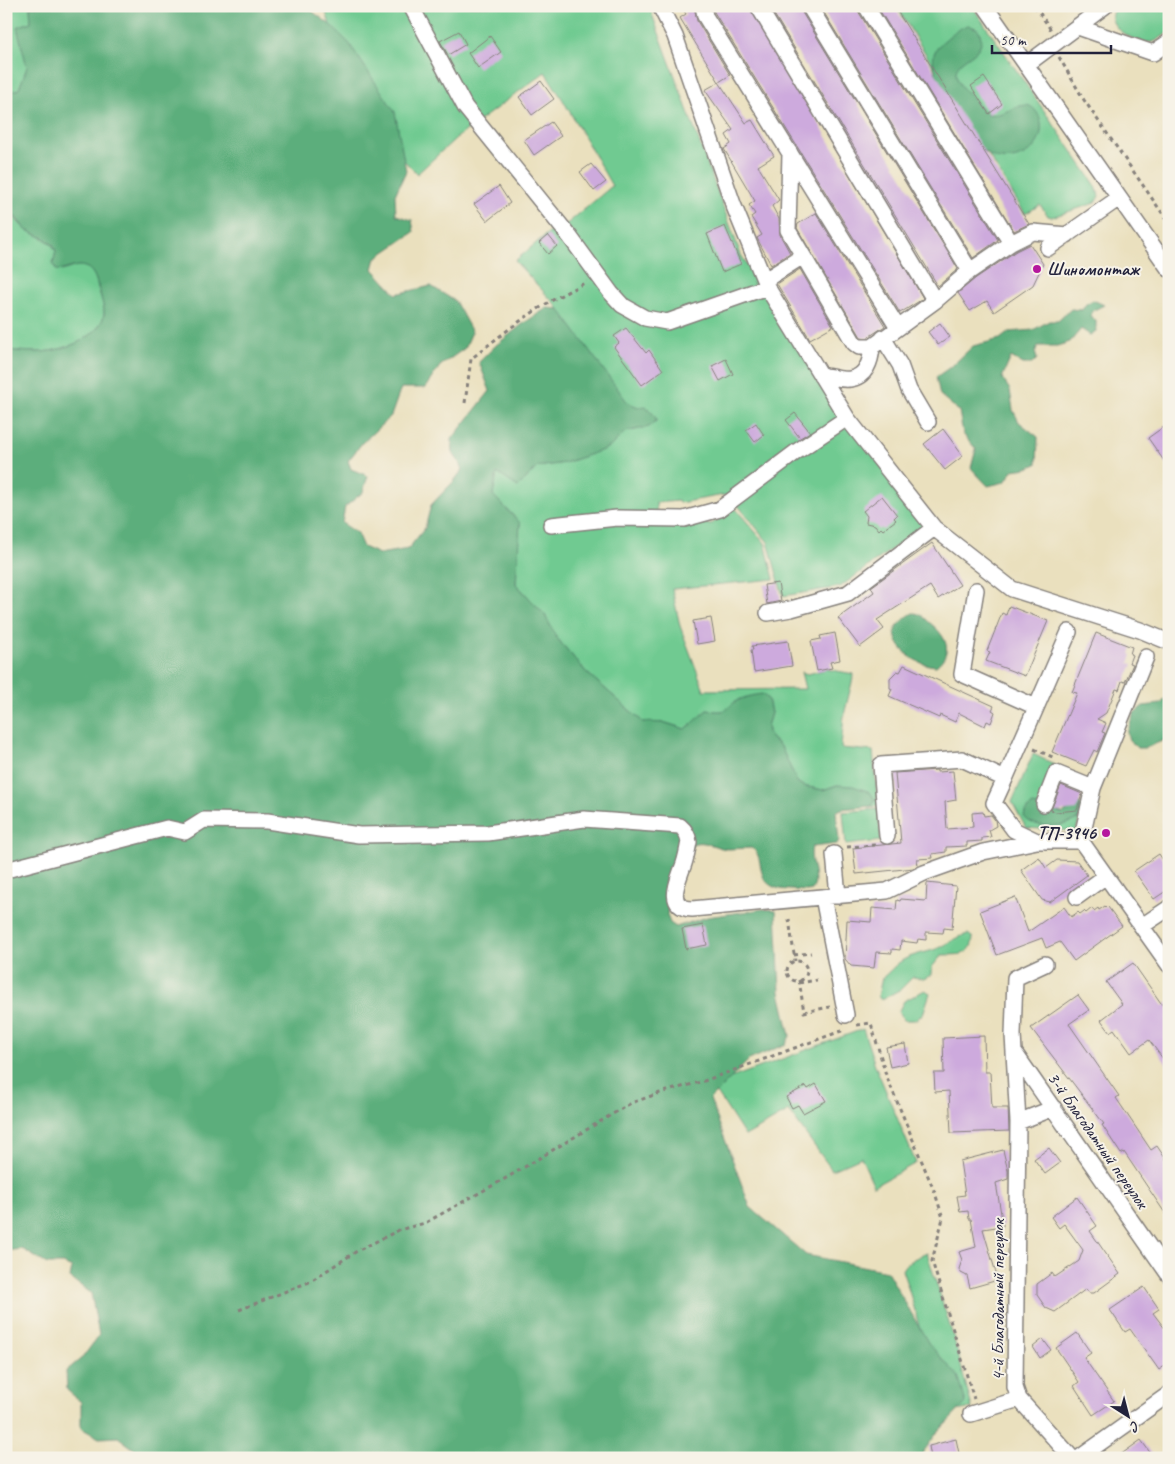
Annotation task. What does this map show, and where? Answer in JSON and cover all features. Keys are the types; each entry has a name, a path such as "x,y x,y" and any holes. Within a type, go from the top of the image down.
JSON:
{"street":[{"path":"411,6 465,107 570,237 622,305 645,318 667,322 766,283 803,256"},
{"path":"660,6 675,36 733,204 766,283 847,418 934,528 1012,589 1140,630 1169,642"},
{"path":"703,6 705,16 898,328"},
{"path":"758,6 935,301"},
{"path":"809,6 970,271"},
{"path":"866,6 1011,243"},
{"path":"985,6 1169,269"},
{"path":"1026,65 1105,6"},
{"path":"1078,26 1153,53 1169,42"},
{"path":"790,153 788,230 854,343 859,347 878,343"},
{"path":"1048,248 1119,198"},
{"path":"821,376 829,375 850,380 861,375 867,367 878,343 935,301 970,271 1011,243 1033,232 1067,235"},
{"path":"878,343 900,365 909,390 928,422"},
{"path":"551,525 617,518 684,519 720,509 796,452 847,418"},
{"path":"768,613 791,609 848,593 934,528"},
{"path":"976,590 962,674 1036,707"},
{"path":"1037,842 1014,830 994,803 1069,632"},
{"path":"1146,657 1093,788 1081,841 1169,965"},
{"path":"887,836 881,765 962,759 1005,779"},
{"path":"1044,804 1056,773 1093,788"},
{"path":"6,870 166,828 185,832 204,820 267,822 359,835 488,833 584,819 680,826 684,829 688,834 689,842 675,892 677,901 686,909 887,891 924,873 983,852 1037,842 1081,841"},
{"path":"834,854 830,896 839,1010"},
{"path":"1077,897 1106,876"},
{"path":"1142,926 1169,908"},
{"name":"4-й Благодатный переулок","path":"1045,964 1015,978 1013,1035 1018,1122 1015,1387 1019,1399 1072,1458"},
{"name":"3-й Благодатный переулок","path":"1014,1052 1169,1275"},
{"path":"1018,1122 1054,1108"},
{"path":"1079,1458 1169,1394"},
{"path":"974,1413 1019,1399"}],"path":[{"path":"1035,6 1056,43 1084,100 1169,223"},
{"path":"465,402 471,359 527,314 599,276"},
{"path":"834,854 833,849 888,844 887,836"},
{"path":"788,919 795,961"},
{"path":"794,955 811,953"},
{"path":"799,982 805,976 807,970 802,962 795,961 790,964 788,973 791,978 799,982 817,980"},
{"path":"799,982 804,1012 839,1010"},
{"path":"239,1310 309,1282 357,1251 398,1230 425,1223 508,1177 631,1103 704,1081 859,1024 871,1023 886,1075 943,1218 932,1261 974,1413"}],"green space":[{"path":"6,6 30,6 31,22 17,27 28,67 19,89 6,94"},
{"path":"30,6 305,6 328,23 349,43 395,112 406,171 395,195 396,215 412,220 414,232 376,258 373,269 396,294 431,286 455,301 472,332 465,348 440,366 425,388 401,388 391,416 362,443 348,461 351,469 368,476 363,492 345,507 342,523 357,533 363,547 379,554 408,549 425,528 431,505 463,469 453,453 452,439 490,391 479,362 495,346 547,308 559,309 628,403 639,407 646,406 657,420 649,427 625,432 611,446 603,450 565,463 537,467 518,487 497,473 493,495 520,523 516,584 545,615 556,637 586,672 643,722 666,723 685,729 707,710 725,710 741,699 762,694 768,699 771,713 767,726 769,736 781,747 797,782 803,786 823,790 837,785 853,786 870,792 875,800 872,806 841,809 836,812 839,840 837,844 812,847 811,858 815,880 812,890 778,889 770,885 764,879 756,852 751,848 727,849 705,843 693,844 677,875 667,915 670,923 676,927 707,917 763,909 776,910 780,992 790,1036 786,1044 749,1060 710,1099 750,1207 806,1255 887,1271 929,1344 958,1376 966,1403 937,1433 919,1458 139,1458 138,1452 118,1437 99,1438 81,1428 81,1402 67,1390 66,1371 83,1357 99,1335 91,1293 70,1278 72,1268 63,1264 47,1264 22,1249 6,1251 6,350 37,352 67,347 86,338 100,324 104,315 100,292 91,271 81,266 56,270 53,264 56,251 53,245 44,238 26,230 6,206 6,94 19,89 27,67 17,27 31,22"},
{"path":"324,6 649,6 741,255 770,302 925,525 840,587 783,596 768,542 736,503 724,495 679,503 678,501 656,503 657,524 702,522 710,525 735,508 765,543 774,579 672,589 680,626 704,690 805,689 801,672 808,674 826,669 854,674 844,715 841,748 873,751 878,806 869,807 872,806 837,785 823,790 803,786 797,782 781,747 769,736 767,726 771,713 768,699 739,699 725,710 707,710 685,729 666,723 643,722 586,672 556,637 545,615 516,584 520,523 493,495 497,472 518,487 537,467 565,463 611,446 625,432 644,428 555,304 515,261 548,233 568,223 612,186 545,72 455,139 417,174 377,132 345,71"},
{"path":"896,6 972,6 1096,186 1099,196 1095,203 1052,217 1048,216 1040,205 1025,214"},
{"path":"1117,6 1169,6 1169,32 1152,42 1129,37 1121,32 1112,20 1112,13"},
{"path":"968,25 978,29 981,38 980,46 956,70 957,78 961,85 986,113 992,115 999,114 1025,105 1035,110 1040,118 1041,133 1038,142 1032,149 1017,158 998,159 980,148 947,97 938,79 933,62 936,50 951,35"},
{"path":"6,206 24,228 54,247 56,251 53,264 62,271 81,266 87,267 92,272 104,308 104,314 101,323 95,331 77,343 56,350 46,351 6,350"},
{"path":"1093,300 1104,305 1094,310 1090,316 1096,321 1096,331 1090,335 1081,329 1070,342 1057,346 1038,346 1035,352 1037,359 1032,364 1023,364 1011,357 1002,378 1010,390 1013,410 1019,422 1038,437 1037,464 1013,470 1005,482 988,486 971,468 976,449 963,434 959,411 940,395 936,377 953,365 973,346 1000,339 1009,332 1033,330 1049,321 1058,321 1071,309 1082,310 1086,304"},
{"path":"913,613 925,618 944,638 946,643 945,655 936,666 924,664 913,659 897,641 896,629 903,620"},
{"path":"1169,694 1169,738 1146,748 1137,748 1129,740 1127,733 1134,713 1143,706 1161,704"},
{"path":"1033,754 1054,764 1038,804 1064,814 1078,804 1083,806 1076,831 1026,828 1012,802"},
{"path":"1033,805 1062,814 1076,806 1081,809 1078,819 1073,822 1050,826 1034,824 1024,816 1027,809"},
{"path":"878,809 881,841 846,845 843,812"},
{"path":"968,934 973,938 970,949 967,952 963,954 942,955 932,967 932,975 924,979 913,977 901,989 881,1000 878,996 882,978 900,962 911,956 936,949"},
{"path":"925,990 930,993 923,1014 915,1020 904,1020 898,1012 904,1001"},
{"path":"863,1029 875,1065 916,1163 874,1186 861,1157 832,1170 789,1111 745,1136 712,1085"},
{"path":"927,1253 954,1339 972,1408 936,1415 923,1342 902,1270 909,1262"}],"building":[{"path":"681,6 694,6 697,21 730,75 719,82 680,18 686,14"},
{"path":"713,6 749,6 923,298 921,300 900,313 714,12"},
{"path":"769,6 800,6 801,11 958,269 938,286"},
{"path":"820,6 857,6 858,11 998,240 973,258"},
{"path":"877,6 894,6 1029,224 1014,231"},
{"path":"459,31 466,44 448,55 440,41"},
{"path":"490,36 501,52 478,68 468,53"},
{"path":"984,77 1002,104 989,114 971,86"},
{"path":"541,81 554,99 532,115 519,97"},
{"path":"719,82 746,123 752,120 774,156 758,166 779,200 772,206 779,219 780,235 790,253 771,265 757,238 762,235 751,217 755,214 749,205 755,201 724,149 731,144 726,135 733,130 705,90"},
{"path":"551,122 561,136 534,155 524,140"},
{"path":"591,164 606,182 594,191 580,172"},
{"path":"499,186 510,203 487,221 474,204"},
{"path":"816,213 885,326 867,338 861,337 797,228 798,224"},
{"path":"725,226 741,264 722,272 707,234"},
{"path":"548,235 557,246 548,254 539,243"},
{"path":"1030,244 1043,264 1033,285 994,312 987,301 970,311 958,293 976,278 1016,251"},
{"path":"800,269 833,326 810,339 777,284"},
{"path":"940,323 950,337 938,345 928,332"},
{"path":"626,328 646,353 649,350 663,370 642,385 614,347 619,343 614,336"},
{"path":"726,359 733,374 720,381 712,366"},
{"path":"795,413 810,432 800,438 786,420"},
{"path":"756,423 764,435 755,442 746,430"},
{"path":"1169,423 1169,468 1148,438"},
{"path":"943,429 963,456 945,470 924,444"},
{"path":"882,496 897,515 894,518 896,520 883,530 881,528 879,530 875,525 866,523 867,516 863,511"},
{"path":"932,543 960,585 938,599 930,586 877,620 884,629 860,647 838,618 874,592 871,587"},
{"path":"778,583 781,601 767,604 764,585"},
{"path":"1009,606 1048,621 1025,676 986,661 990,652 987,651 1002,613 1006,615"},
{"path":"711,618 715,641 697,644 693,621"},
{"path":"835,633 840,660 830,662 832,668 817,671 811,641 821,639 820,636"},
{"path":"1096,633 1132,647 1129,663 1133,664 1125,682 1122,681 1119,690 1116,689 1106,713 1097,719 1106,723 1102,732 1105,733 1097,752 1094,750 1086,766 1052,752 1077,693 1072,692"},
{"path":"788,641 792,666 754,672 752,646"},
{"path":"904,665 994,706 992,710 995,712 991,723 987,721 985,726 959,713 955,722 940,715 939,718 889,696 892,689 890,688 890,678 897,671 900,672"},
{"path":"937,770 937,772 953,771 956,800 945,802 947,829 973,827 972,813 983,812 984,816 991,815 995,820 996,826 989,830 991,837 982,838 982,841 967,842 967,846 946,847 946,852 932,854 933,858 917,859 918,866 914,868 856,874 853,848 901,843 895,773"},
{"path":"1061,785 1082,794 1077,810 1056,812 1051,810"},
{"path":"1159,854 1169,869 1169,889 1154,899 1134,871"},
{"path":"1039,857 1046,868 1057,860 1077,861 1087,875 1050,902 1042,900 1021,870"},
{"path":"927,883 956,886 952,929 944,928 943,933 926,932 926,940 918,939 917,943 901,941 900,950 892,949 892,953 876,952 874,968 851,966 845,959 847,920 871,922 872,908 896,910 897,900 900,901 901,899 926,901"},
{"path":"1015,897 1028,932 1064,907 1071,917 1078,912 1080,914 1084,911 1086,913 1092,908 1094,911 1105,906 1108,907 1122,926 1074,961 1060,942 1046,948 1042,938 997,955 980,911"},
{"path":"703,925 707,945 686,949 682,929"},
{"path":"1133,963 1163,1006 1169,1002 1169,1067 1149,1040 1131,1053 1114,1029 1110,1032 1101,1020 1122,1004 1106,982"},
{"path":"1078,995 1089,1010 1069,1024 1119,1096 1116,1098 1151,1150 1157,1146 1169,1164 1169,1219 1124,1152 1121,1154 1102,1125 1104,1124 1031,1028"},
{"path":"984,1036 985,1072 990,1072 992,1108 1008,1108 1009,1131 951,1133 949,1091 935,1092 934,1073 944,1073 943,1038"},
{"path":"905,1044 908,1063 890,1067 886,1047"},
{"path":"816,1084 826,1101 803,1113 798,1105 792,1108 786,1097 806,1086 808,1089"},
{"path":"1049,1148 1060,1163 1045,1174 1034,1159"},
{"path":"1003,1150 1008,1179 996,1183 1003,1226 983,1229 998,1280 970,1288 967,1276 961,1273 959,1269 962,1260 959,1252 976,1247 971,1219 969,1219 968,1211 960,1212 957,1196 965,1195 960,1161"},
{"path":"1077,1197 1097,1226 1090,1231 1120,1274 1094,1293 1089,1293 1086,1289 1055,1312 1046,1308 1037,1295 1037,1284 1052,1273 1055,1277 1079,1261 1083,1250 1064,1224 1059,1228 1051,1217"},
{"path":"1144,1287 1159,1309 1153,1313 1169,1334 1169,1363 1159,1370 1130,1329 1125,1332 1110,1310"},
{"path":"1077,1333 1091,1353 1084,1358 1114,1401 1093,1415 1074,1386 1079,1382 1056,1348"},
{"path":"1043,1339 1051,1350 1040,1358 1033,1347"},
{"path":"956,1439 960,1458 931,1458 929,1446"},
{"path":"1141,1440 1154,1458 1116,1458"}],"place":[{"name":"Шиномонтаж","path":"1037,269"},
{"name":"ТП-3946","path":"1106,833"}]}
